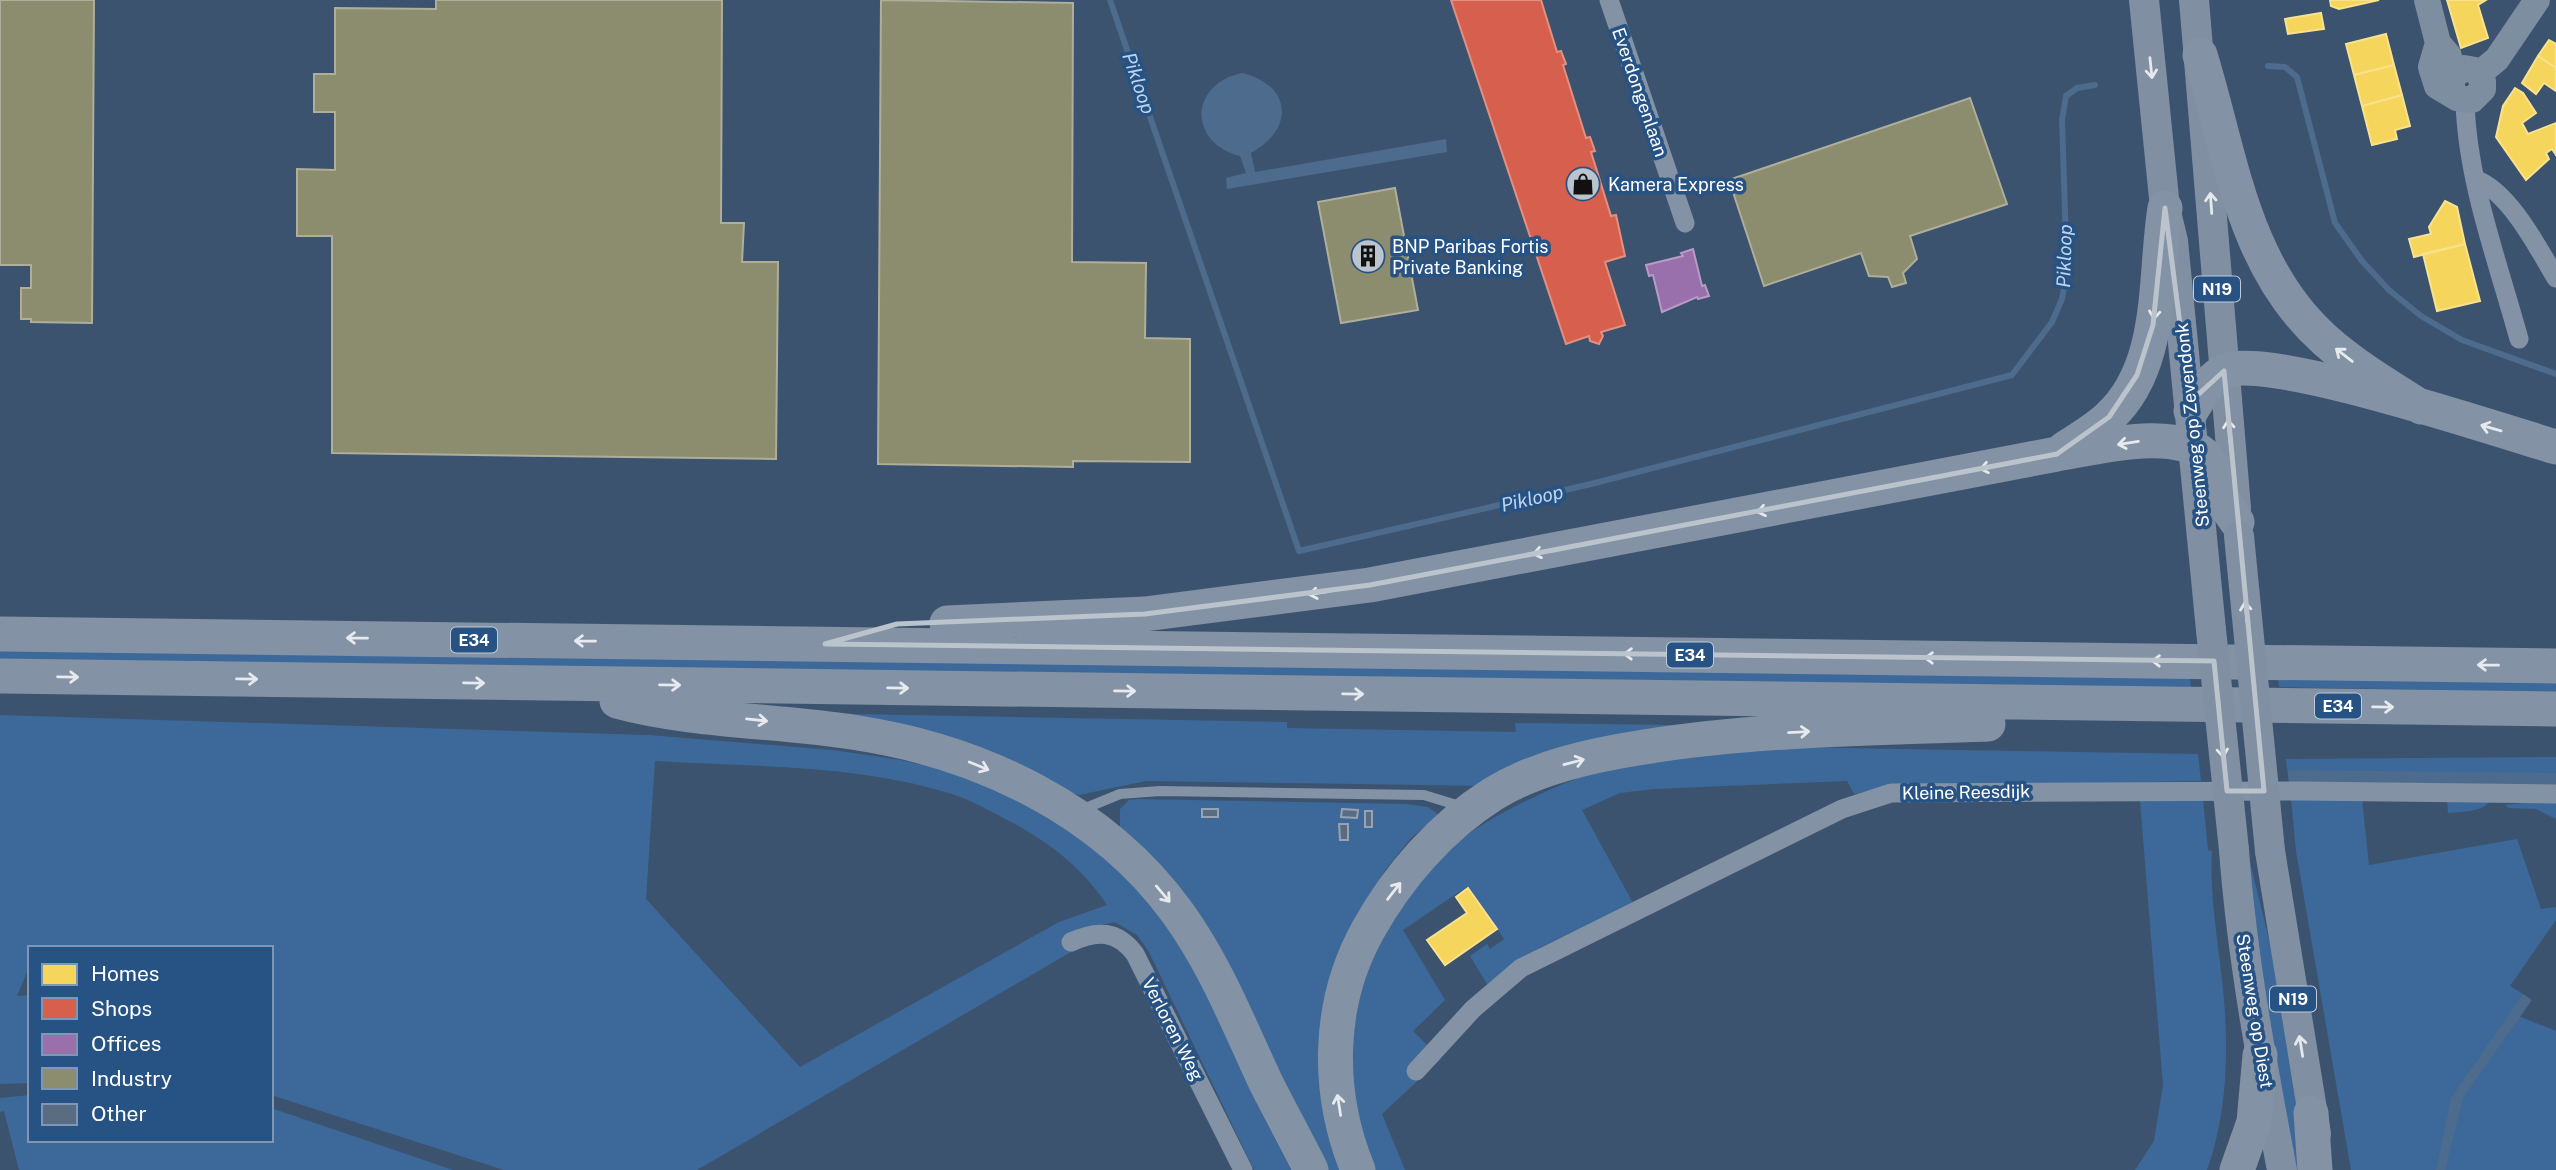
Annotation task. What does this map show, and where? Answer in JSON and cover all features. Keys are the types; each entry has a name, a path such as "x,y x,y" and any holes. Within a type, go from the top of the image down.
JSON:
{"highway":[{"path":"2200,55 2239,203 2271,272 2292,304 2323,339 2359,367 2421,407"},
{"path":"2057,454 2109,416 2137,375 2153,325 2165,208"},
{"path":"2191,411 2204,389 2224,372 2249,366 2310,377 2556,447"},
{"path":"825,644 863,630 897,624 1145,614 1357,587 2057,454 2144,441 2177,443 2195,449 2208,459 2217,477 2222,498 2238,529"},
{"name":"E34","path":"0,634 2556,666"},
{"name":"E34","path":"0,676 2556,709"},
{"path":"553,684 640,706 860,733 940,751 1016,781 1074,813 1122,852 1178,912 1225,991 1265,1081 1311,1170"},
{"path":"1358,1170 1348,1145 1336,1087 1336,1039 1342,994 1351,965 1379,911 1443,830 1494,793 1551,768 1610,753 1708,737 2013,723 2119,704"},
{"path":"2236,1170 2254,1122 2260,1055"},
{"path":"2311,1113 2315,1170"}],"main road":[{"name":"Steenweg op Zevendonk","path":"2144,0 2165,208 2173,241 2234,850"},
{"name":"Steenweg op Zevendonk","path":"2194,0 2238,529 2270,851 2311,1113"},
{"name":"Steenweg op Diest","path":"2234,850 2238,899 2260,1055 2282,1170"},
{"name":"N19","path":"2311,1113 2325,1170"}],"street":[{"name":"Everdongenlaan","path":"1609,0 1685,223"},
{"path":"2427,0 2438,43 2431,67 2437,86 2458,97"},
{"path":"2519,339 2452,77 2497,60 2537,0"},
{"path":"2438,43 2472,71"},
{"path":"2477,180 2495,190 2532,237 2556,278"},
{"name":"Kleine Reesdijk","path":"1416,1071 1473,1009 1521,968 1842,809 1891,793 2301,791 2556,794"},
{"name":"Verloren Weg","path":"1071,942 1090,933 1102,932 1127,943 1135,954 1243,1170"}],"lane":[{"path":"1074,813 1120,794 1160,791 1424,795 1454,802 1470,811"}],"highlighted area":[{"path":"2165,208 2190,402 2224,371 2264,791 2227,791 2214,661 825,644 897,624 1145,614 1370,585 2057,454 2109,417 2137,375 2153,325"}],"shaded area":[{"path":"1242,73 1271,87 1282,108 1281,120 1275,132 1251,153 1255,172 1446,139 1447,152 1227,189 1226,178 1246,173 1240,156 1223,149 1211,139 1204,127 1202,114 1204,101 1212,89 1225,79"},
{"path":"0,649 2190,676 2191,687 0,660"},
{"path":"2278,676 2556,681 2556,692 2279,687"},
{"path":"850,714 1287,722 1287,728 1516,732 1515,723 1672,725 1670,734 1490,786 1146,781 1079,795 850,723"},
{"path":"0,715 648,735 833,750 901,760 966,775 1025,804 1097,849 1145,898 1179,944 1210,995 1259,1108 1291,1170 1254,1170 1149,952 1137,935 1115,922 1078,930 1076,949 697,1170 504,1170 273,1096 273,946 28,946 28,970 17,996 28,995 28,1083 0,1084","holes":["655,761 768,766 882,777 971,801 1043,841 1078,870 1107,905 1059,922 800,1067 646,899"]},
{"path":"1783,747 2198,754 2201,781 1892,787 1854,794 1847,781 1654,789 1620,793 1582,810 1633,903 1541,947 1487,984 1470,956 1487,944 1490,949 1504,939 1468,886 1403,930 1445,1000 1413,1031 1441,1059 1382,1114 1405,1170 1371,1170 1357,1133 1352,1110 1352,1047 1356,1017 1372,961 1384,934 1416,884 1436,861 1464,837 1498,815 1593,773 1674,756"},
{"path":"2556,757 2556,785 2289,784 2286,759"},
{"path":"2288,770 2556,773 2556,785 2289,784"},
{"path":"2291,798 2362,799 2369,865 2517,839 2541,909 2556,907 2556,920 2510,986 2523,994 2511,1013 2556,1031 2556,1170 2351,1170 2296,851"},
{"path":"2203,799 2208,850 2212,851 2213,907 2225,1021 2226,1065 2222,1108 2207,1170 2135,1170 2154,1141 2163,1085 2140,801"},
{"path":"2447,799 2491,800 2477,809 2448,813"},
{"path":"2556,799 2556,819 2536,809 2509,808 2505,805"},
{"path":"1129,800 1407,804 1428,807 1439,815 1411,838 1386,869 1358,913 1343,1170 1327,1170 1120,830 1120,809"},
{"path":"2248,854 2271,948 2306,1170 2291,1170 2245,855"},
{"path":"2523,994 2532,1000 2463,1098 2445,1170 2436,1170 2451,1098"},
{"path":"28,1095 28,1142 273,1142 273,1109 453,1170 19,1170 4,1111 0,1112 0,1098"}],"building: Homes":[{"path":"2330,0 2379,0 2339,9 2331,6"},
{"path":"2447,0 2486,0 2478,5 2488,38 2461,48"},
{"path":"2321,13 2324,29 2288,34 2285,19"},
{"path":"2386,34 2394,65 2354,75 2346,44"},
{"path":"2549,40 2556,44 2556,68 2538,56"},
{"path":"2538,56 2556,68 2556,91 2544,83 2536,94 2522,83"},
{"path":"2394,65 2402,95 2362,106 2354,75"},
{"path":"2515,88 2523,93 2536,113 2522,123 2528,134 2556,123 2556,155 2552,149 2546,153 2549,159 2526,180 2496,137 2503,106"},
{"path":"2402,95 2410,126 2395,130 2397,139 2372,145 2362,106"},
{"path":"2445,201 2457,207 2465,244 2414,257 2409,239 2431,234 2429,227"},
{"path":"2465,244 2480,301 2437,311 2423,254"},
{"path":"1468,888 1497,929 1445,965 1427,940 1467,913 1456,897"}],"building: Shops":[{"path":"1451,0 1541,0 1557,52 1561,51 1566,64 1563,65 1586,138 1590,137 1595,151 1591,152 1611,216 1616,215 1625,256 1605,262 1625,325 1601,332 1603,336 1599,344 1590,341 1589,336 1566,344"}],"building: Offices":[{"path":"1693,249 1702,286 1705,285 1709,296 1697,297 1662,312 1653,275 1649,276 1646,265 1683,256 1681,253"}],"building: Industry":[{"path":"0,0 94,0 92,323 31,322 31,319 21,319 21,288 31,288 31,265 0,265"},
{"path":"436,0 722,0 721,223 744,223 742,262 778,262 776,459 332,453 332,236 297,236 297,169 335,170 335,112 314,112 314,74 335,74 335,8 436,9"},
{"path":"881,0 1073,3 1072,262 1146,263 1145,338 1190,339 1190,462 1073,461 1073,467 878,464"},
{"path":"1970,98 2007,204 1910,236 1917,259 1903,273 1906,283 1892,287 1888,277 1869,276 1861,253 1764,286 1729,180"},
{"name":"BNP Paribas Fortis Private Banking","path":"1395,188 1418,310 1341,323 1318,202"}],"building: Other":[{"path":"1202,809 1218,809 1218,817 1202,817"},
{"path":"1342,809 1358,810 1357,818 1341,817"},
{"path":"1365,811 1372,811 1372,827 1365,827"},
{"path":"1339,824 1348,824 1348,840 1340,840"}],"waterway":[{"name":"Pikloop","path":"1110,0 1299,551 1591,484 2012,375 2052,322 2062,299 2067,272 2062,120 2066,96 2077,88 2095,85"},
{"name":"Pikloop","path":"2268,66 2285,67 2297,77 2335,223 2362,261 2389,290 2421,316 2462,340 2556,374"}],"place":[{"name":"Kamera Express","path":"1583,184"},
{"name":"BNP Paribas Fortis Private Banking","path":"1368,256"}]}
